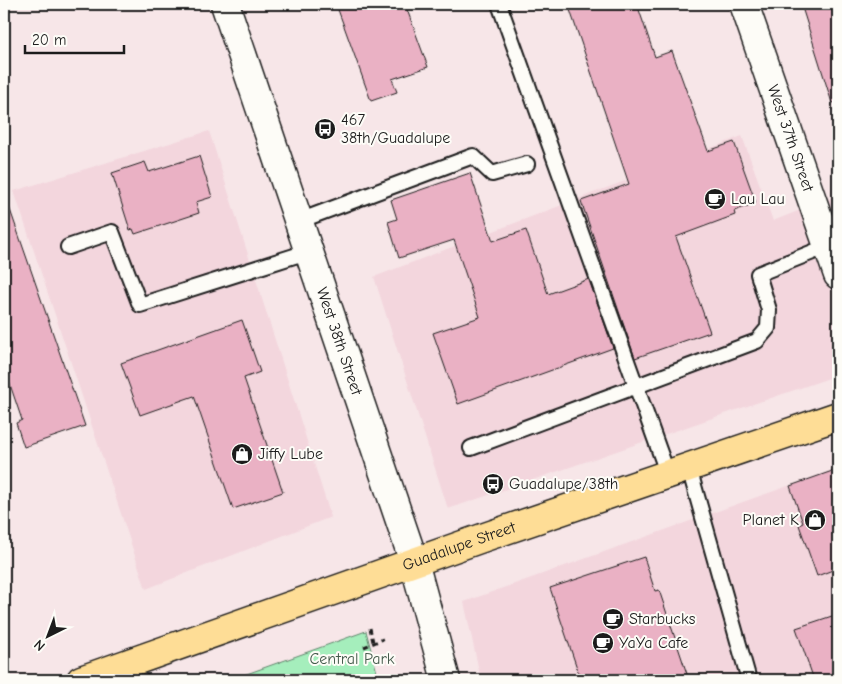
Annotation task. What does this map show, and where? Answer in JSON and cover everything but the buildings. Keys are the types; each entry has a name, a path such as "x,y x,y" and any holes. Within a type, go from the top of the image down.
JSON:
{"main road":[{"name":"Guadalupe Street","path":"81,680 414,562 838,416"}],"street":[{"name":"West 38th Street","path":"225,4 310,250 414,562 446,680"},
{"name":"West 37th Street","path":"744,4 838,275"}],"lane":[{"path":"499,4 636,386 678,472 749,680"},
{"path":"299,221 473,156 492,174 527,164"},
{"path":"68,247 112,232 140,305 310,250"},
{"path":"471,448 757,341 768,328 769,310 758,274 828,246"}],"path":[{"path":"370,628 373,642"},
{"path":"364,647 383,639"},
{"path":"324,680 328,674"}],"shaded area":[{"path":"209,131 331,517 146,589 14,191"},
{"path":"742,136 773,221 838,195 838,375 448,509 374,277"},
{"path":"838,468 838,680 481,680 464,602"}],"green space":[{"name":"Central Park","path":"366,631 379,680 230,680"}],"place":[{"name":"467 38th/Guadalupe","path":"325,129"},
{"name":"Lau Lau","path":"715,199"},
{"name":"Jiffy Lube","path":"242,454"},
{"name":"Guadalupe/38th","path":"493,484"},
{"name":"Planet K","path":"815,520"},
{"name":"Starbucks","path":"613,619"},
{"name":"YaYa Cafe","path":"603,643"}]}
